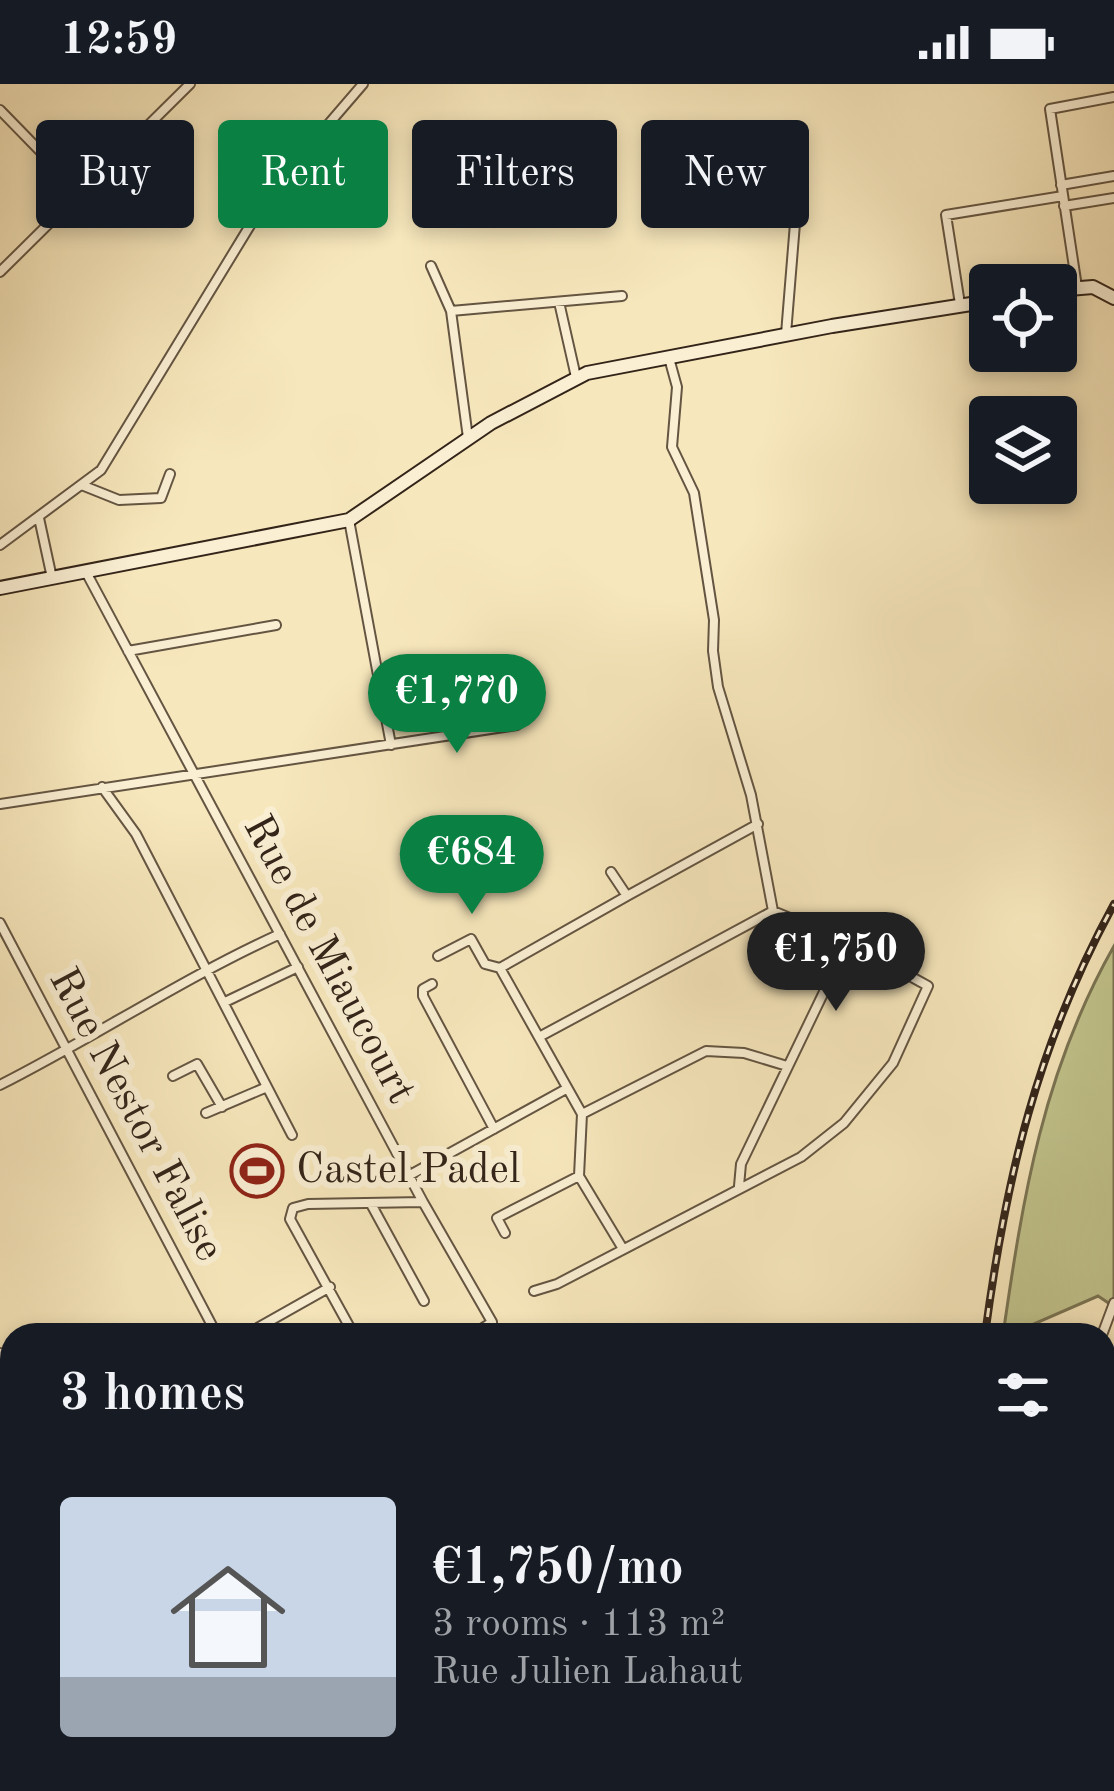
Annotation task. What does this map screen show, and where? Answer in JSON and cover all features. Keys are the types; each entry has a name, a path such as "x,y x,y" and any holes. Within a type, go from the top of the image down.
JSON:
{"main road":[{"path":"1077,287 1094,287 1114,298"},
{"path":"0,588 349,520 468,438 576,377 669,356 969,305"}],"street":[{"path":"153,120 190,84"},
{"path":"0,545 101,470 271,190 360,85"},
{"path":"1074,264 1050,109 1114,97"},
{"path":"0,110 36,147"},
{"path":"961,306 946,215 1063,195 1114,176"},
{"path":"1063,195 1114,198"},
{"path":"0,272 44,228"},
{"path":"786,335 795,228"},
{"path":"431,266 451,311 468,438"},
{"path":"451,311 622,296"},
{"path":"559,302 576,377"},
{"path":"669,356 677,388 672,447 694,493 714,620 712,651 718,687 758,824 773,911"},
{"path":"84,486 119,500 161,498 170,474"},
{"path":"39,518 52,578"},
{"path":"349,520 391,745"},
{"name":"Rue de Miaucourt","path":"86,572 490,1323"},
{"path":"128,652 276,625"},
{"path":"0,804 518,725"},
{"path":"102,787 136,834 292,1135"},
{"path":"438,956 471,939 485,964 500,968 758,824"},
{"path":"611,872 627,896"},
{"path":"534,1291 557,1284 801,1156 844,1124 893,1063 928,986 848,942 773,911"},
{"path":"539,1037 773,911"},
{"name":"Rue Nestor Falise","path":"0,923 211,1323"},
{"path":"0,1085 68,1051 206,968 280,934"},
{"path":"739,1188 741,1164 848,942"},
{"path":"225,1002 298,968"},
{"path":"500,968 582,1114 579,1175 623,1249"},
{"path":"432,985 423,989 423,996 494,1129"},
{"path":"582,1114 706,1051 744,1053 787,1066"},
{"path":"173,1076 197,1064 222,1107"},
{"path":"206,1113 267,1087"},
{"path":"410,1175 566,1089"},
{"path":"506,1233 497,1218 579,1175"},
{"path":"348,1323 290,1220 293,1208 423,1202"},
{"path":"371,1204 424,1301"},
{"path":"266,1323 330,1287"}],"green space":[{"path":"1114,946 1114,1300 1110,1304 1098,1296 1036,1323 1005,1323 1039,1135 1090,993"}],"railway":[{"path":"987,1323 1003,1221 1028,1113 1064,1009 1114,904"}],"place":[{"name":"Castel Padel","path":"257,1171"}]}
